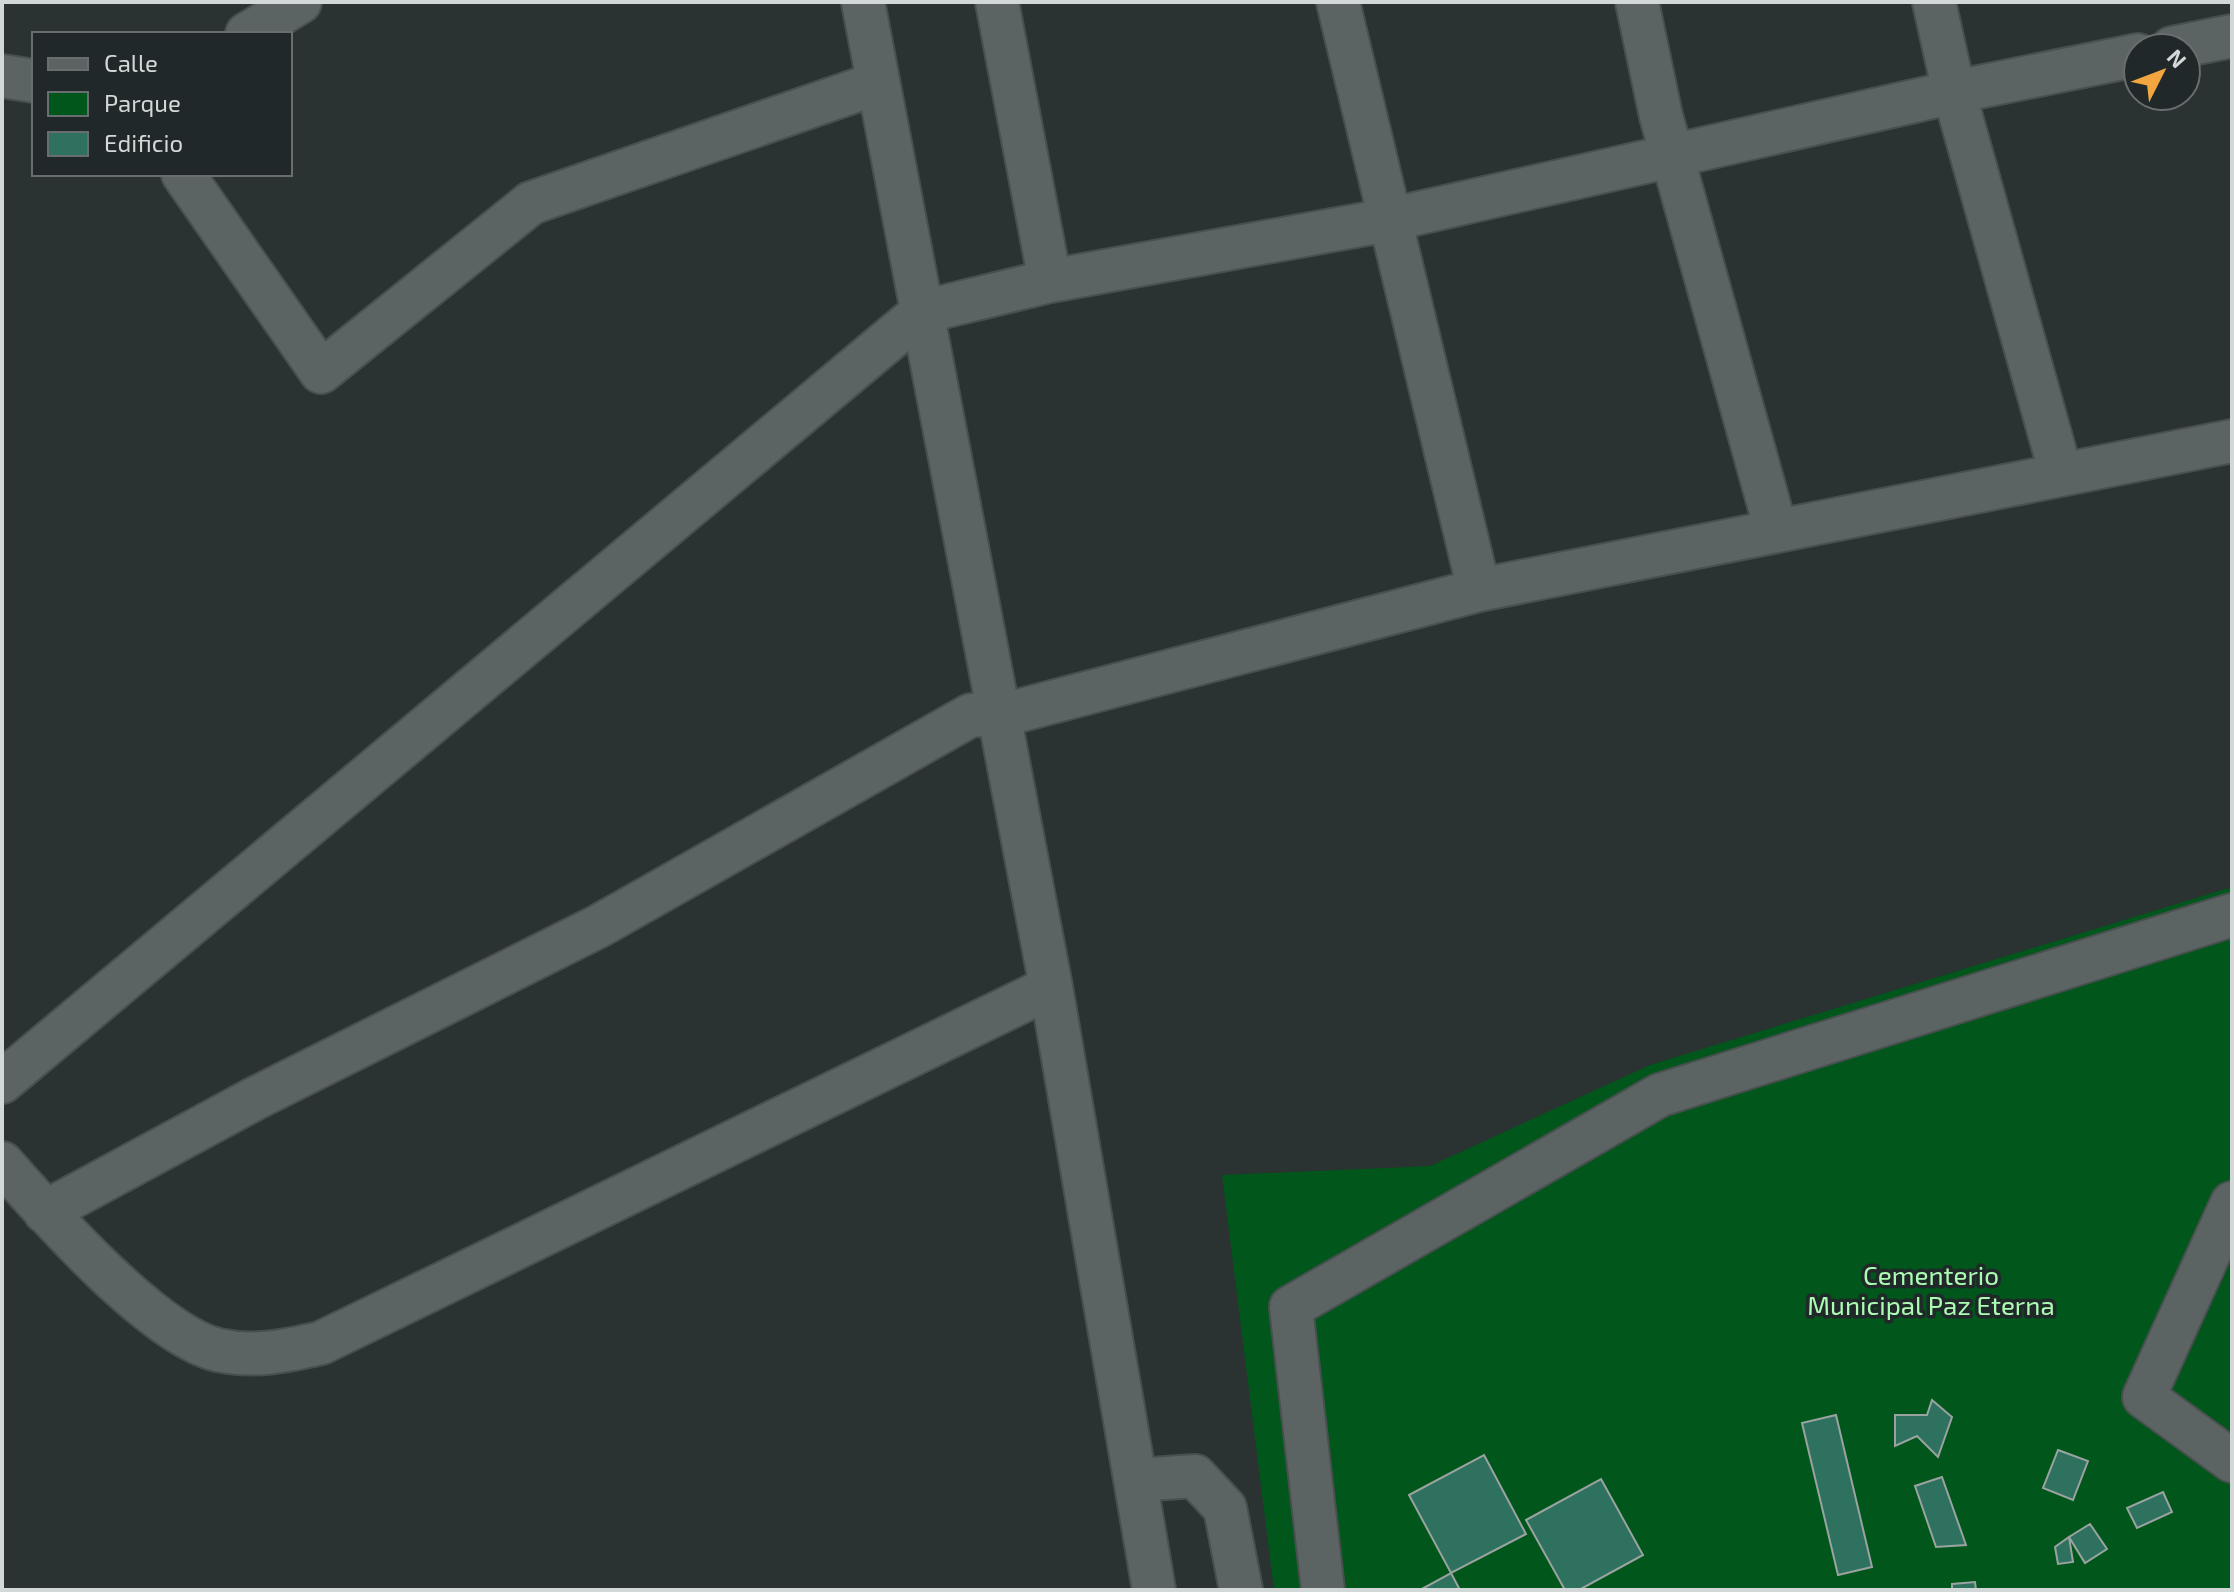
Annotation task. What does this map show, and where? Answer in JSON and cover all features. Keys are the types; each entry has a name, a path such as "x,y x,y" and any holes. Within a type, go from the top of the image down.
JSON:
{"street":[{"path":"250,32 300,2"},
{"path":"863,2 1051,987 1154,1590"},
{"path":"997,2 1050,281"},
{"path":"1338,2 1479,590"},
{"path":"1637,2 1673,154 1776,530"},
{"path":"1934,2 1954,92 2061,474"},
{"path":"2202,42 2232,36"},
{"path":"2,1082 922,312 1050,281 1388,220 1954,92 2122,58"},
{"path":"2,76 32,81"},
{"path":"184,176 321,372 531,203 878,83"},
{"path":"45,1212 254,1099 599,926 971,715 999,716 1479,590 2232,441"},
{"path":"1323,1590 1291,1307 1660,1095 2232,915"},
{"path":"2,1163 45,1212 156,1319 216,1350 266,1355 321,1343 1051,987"},
{"path":"2232,1203 2144,1397 2232,1461"},
{"path":"1137,1480 1195,1476 1225,1508 1241,1590"}],"green space":[{"name":"Cementerio Municipal Paz Eterna","path":"2232,887 2232,1590 1274,1590 1222,1175 1430,1166 1650,1065"}],"building":[{"path":"1932,1400 1952,1417 1938,1457 1917,1436 1895,1446 1895,1415 1927,1415"},
{"path":"1836,1415 1872,1567 1838,1575 1802,1423"},
{"path":"2058,1450 2088,1461 2073,1500 2043,1488"},
{"path":"1484,1455 1526,1534 1451,1573 1409,1495"},
{"path":"1942,1477 1966,1545 1936,1547 1915,1486"},
{"path":"1601,1479 1643,1555 1579,1590 1565,1590 1526,1520"},
{"path":"2163,1492 2172,1512 2137,1528 2127,1508"},
{"path":"2090,1524 2107,1549 2085,1563 2069,1537"},
{"path":"2069,1537 2073,1562 2058,1564 2055,1547"},
{"path":"1451,1573 1460,1590 1420,1590"},
{"path":"1975,1582 1976,1590 1952,1590 1952,1584"}]}
